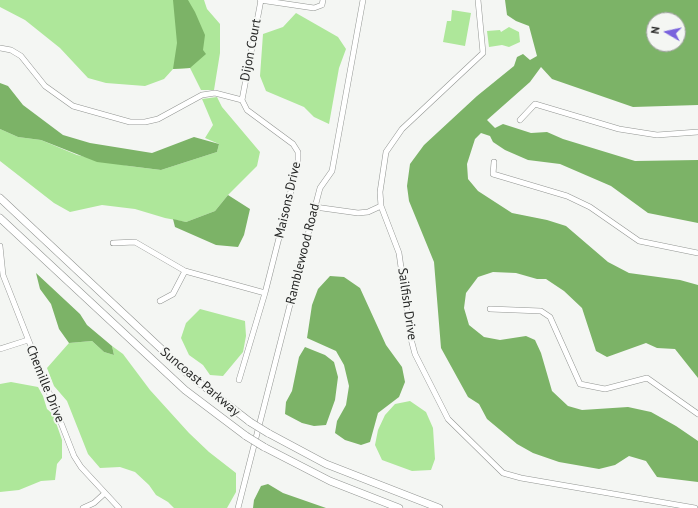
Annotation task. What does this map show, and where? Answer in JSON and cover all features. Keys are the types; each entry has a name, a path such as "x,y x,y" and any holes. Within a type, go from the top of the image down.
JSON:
{"highway":[{"name":"Suncoast Parkway","path":"0,198 187,373 250,422 326,464 439,508"},
{"name":"Suncoast Parkway","path":"0,218 185,390 246,436 324,478 399,508"}],"street":[{"path":"260,0 314,8 322,5 323,0"},
{"name":"Dijon Court","path":"242,100 260,0"},
{"name":"Ramblewood Road","path":"238,508 320,188 332,171 363,0"},
{"name":"Sailfish Drive","path":"478,0 483,53 402,129 386,152 380,192 381,206 399,253 411,339 415,354 448,419 504,473 521,478 695,508"},
{"path":"0,48 11,50 21,56 46,86 72,106 130,122 145,122 158,119 202,95 215,93 242,100"},
{"name":"Maisons Drive","path":"239,380 265,293 298,163 298,152 294,144 247,110 242,100"},
{"path":"520,120 535,104 619,129 657,135 698,132"},
{"path":"494,162 493,174 567,196 590,207 640,242 698,253"},
{"path":"315,207 358,213 368,212 381,206"},
{"path":"113,243 135,242 185,270 265,293"},
{"name":"Chemille Drive","path":"0,246 3,276 74,456 81,467 119,508"},
{"path":"160,301 173,294 185,270"},
{"path":"490,309 541,311 550,317 580,384 605,389 647,378 698,414"},
{"path":"0,349 28,340"},
{"path":"83,508 94,503 105,493"}],"shaded area":[{"path":"0,0 204,0 207,9 220,24 220,53 214,90 201,90 190,68 173,69 164,79 145,86 106,83 88,78 60,48 25,20 0,7"},
{"path":"173,0 188,0 205,35 203,50 206,54 190,68 173,69 177,43"},
{"path":"505,0 698,0 698,105 633,107 552,79 541,67 530,82 487,120 495,128 503,124 531,133 547,132 563,139 635,161 698,160 698,223 648,213 611,186 560,164 528,160 505,150 493,142 490,136 481,133 475,139 467,164 468,179 478,191 512,213 547,220 566,226 608,262 629,273 680,280 698,285 698,378 675,349 657,348 646,343 607,357 596,351 582,308 564,291 546,279 537,279 516,273 493,272 478,277 466,293 464,308 469,325 484,337 500,340 526,336 535,340 541,353 552,391 568,406 582,410 628,407 651,412 676,426 698,441 698,482 657,477 646,461 629,456 615,465 599,469 559,462 533,453 517,444 487,419 479,404 468,397 441,348 434,262 409,201 407,186 410,164 424,145 477,96 514,66 517,57 523,54 530,60 537,56 529,26 516,21 507,15"},
{"path":"452,10 471,13 465,46 443,42 447,21 451,21"},
{"path":"296,13 338,37 346,49 339,68 329,124 314,117 304,107 266,91 260,76 263,34 283,27"},
{"path":"509,27 519,32 520,42 509,47 502,45 489,47 487,31 500,30 501,32"},
{"path":"0,83 8,86 23,105 63,135 90,143 152,153 194,137 219,144 217,152 161,170 97,162 41,140 18,137 0,129"},
{"path":"217,97 222,107 260,152 257,166 228,195 215,211 186,222 165,218 135,209 102,205 70,212 54,203 0,161 0,129 18,137 41,140 77,155 129,166 161,170 217,152 219,144 205,138 213,125 202,99"},
{"path":"228,195 250,209 244,235 238,247 216,245 175,227 173,219 186,222 215,211"},
{"path":"36,273 80,314 87,325 112,346 114,355 104,352 92,341 69,343 59,329 51,304 40,289"},
{"path":"330,276 344,277 360,288 386,345 402,367 405,382 399,397 378,413 370,442 361,445 345,440 335,433 337,421 346,405 349,386 344,365 336,351 307,338 312,305 318,289"},
{"path":"200,309 245,321 246,336 243,352 223,376 210,375 203,365 189,355 181,338 186,323"},
{"path":"92,341 104,352 114,355 112,346 123,354 150,390 189,433 209,452 236,473 236,492 227,508 174,508 168,502 156,495 149,485 135,472 120,467 100,468 88,454 67,401 54,386 47,368 69,343"},
{"path":"305,347 325,355 334,362 338,377 335,400 326,425 314,426 302,423 285,414 286,402 292,391 299,357"},
{"path":"11,382 38,387 43,396 47,409 53,414 62,440 62,458 57,464 55,480 41,481 19,490 0,492 0,384"},
{"path":"410,401 426,412 433,428 435,459 431,470 412,471 382,460 375,445 378,430 385,415 395,404"},
{"path":"268,484 283,493 326,508 253,508 254,500 261,486"}]}
